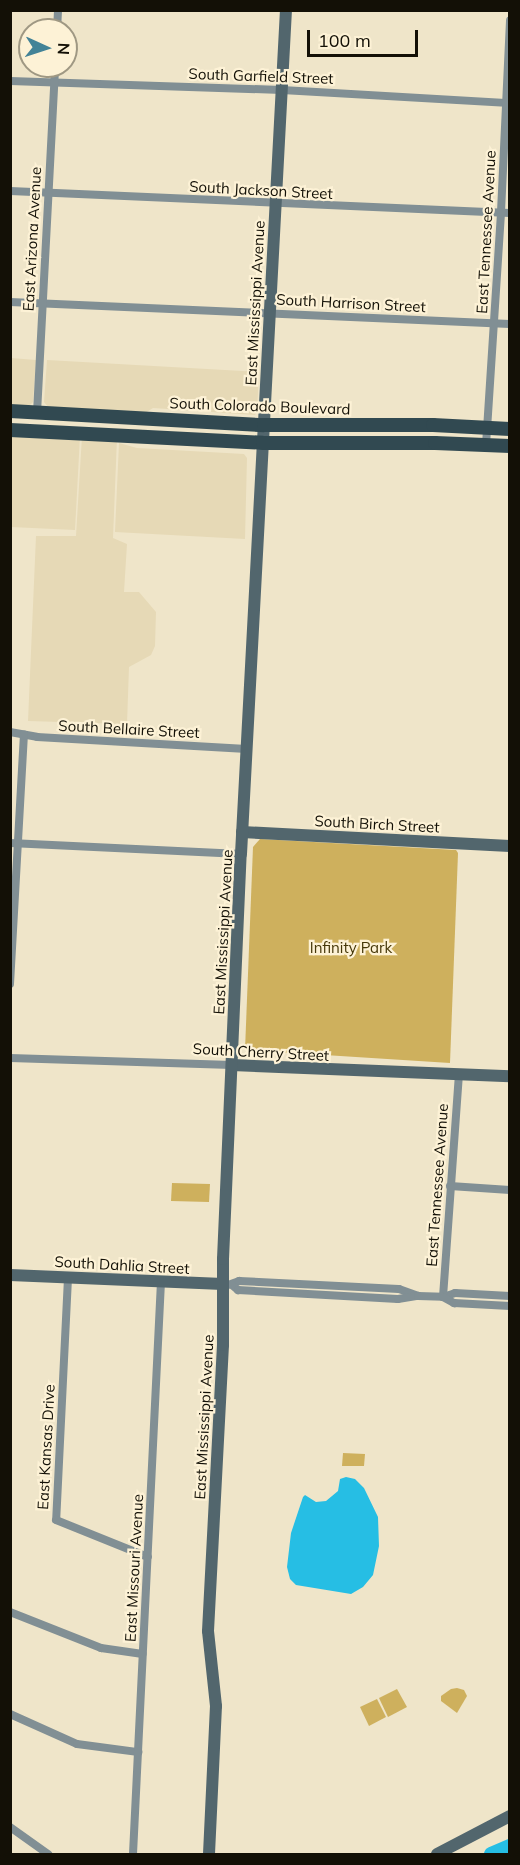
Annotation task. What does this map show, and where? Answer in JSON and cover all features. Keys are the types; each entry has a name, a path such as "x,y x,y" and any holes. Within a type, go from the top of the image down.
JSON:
{"main road":[{"name":"South Colorado Boulevard","path":"10,411 264,425 510,429"},
{"path":"10,430 263,443 510,447"}],"street":[{"name":"East Mississippi Avenue","path":"209,1854 216,1698 208,1631 227,1285 232,1065 242,832 286,10"},
{"name":"East Tennessee Avenue","path":"486,445 494,324 505,212 510,20"},
{"name":"East Arizona Avenue","path":"37,413 55,78"},
{"name":"South Garfield Street","path":"10,81 282,90 507,103"},
{"name":"South Jackson Street","path":"10,191 505,212"},
{"name":"South Harrison Street","path":"10,302 510,324"},
{"name":"South Bellaire Street","path":"10,732 37,737 247,749"},
{"path":"10,984 14,843 24,734"},
{"name":"South Birch Street","path":"242,832 510,846"},
{"path":"14,843 241,854"},
{"name":"South Cherry Street","path":"10,1058 232,1065 459,1076 510,1076"},
{"name":"East Tennessee Avenue","path":"443,1297 459,1076"},
{"path":"450,1186 510,1190"},
{"name":"South Dahlia Street","path":"10,1275 227,1285 238,1290 398,1299 418,1296 443,1297 455,1293 510,1296"},
{"name":"East Kansas Drive","path":"68,1278 56,1520 148,1557"},
{"name":"East Missouri Avenue","path":"133,1854 161,1282"},
{"name":"South Dahlia Street","path":"443,1297 451,1303 510,1306"},
{"path":"10,1612 101,1648 143,1654"},
{"path":"10,1714 77,1744 138,1752"},
{"path":"437,1854 510,1815"},
{"path":"10,1827 48,1854"}],"shaded area":[{"path":"11,358 36,360 33,402 29,406 11,405"},
{"path":"47,360 259,372 257,412 255,415 153,408 145,413 48,407 44,402"},
{"path":"11,435 80,436 75,530 11,527"},
{"path":"82,436 117,438 113,538 127,544 124,592 139,592 156,612 155,646 151,655 129,667 127,724 28,721 36,536 76,536"},
{"path":"119,443 137,448 244,454 247,458 245,539 115,532"}],"green space":[{"name":"Infinity Park","path":"260,839 456,850 458,853 450,1063 245,1050 253,847"},
{"path":"172,1183 210,1184 209,1202 171,1201"},
{"path":"343,1453 365,1454 364,1466 342,1466"},
{"path":"457,1688 464,1690 467,1696 457,1713 441,1701 441,1696"},
{"path":"397,1689 407,1707 388,1717 379,1698"},
{"path":"377,1699 386,1717 369,1726 360,1707"}],"water":[{"path":"346,1477 355,1479 364,1488 378,1517 379,1546 373,1575 363,1587 351,1594 296,1585 290,1579 287,1567 291,1533 303,1497 305,1495 316,1502 326,1501 338,1491 340,1479"}],"waterway":[{"path":"491,1854 510,1846"}]}
